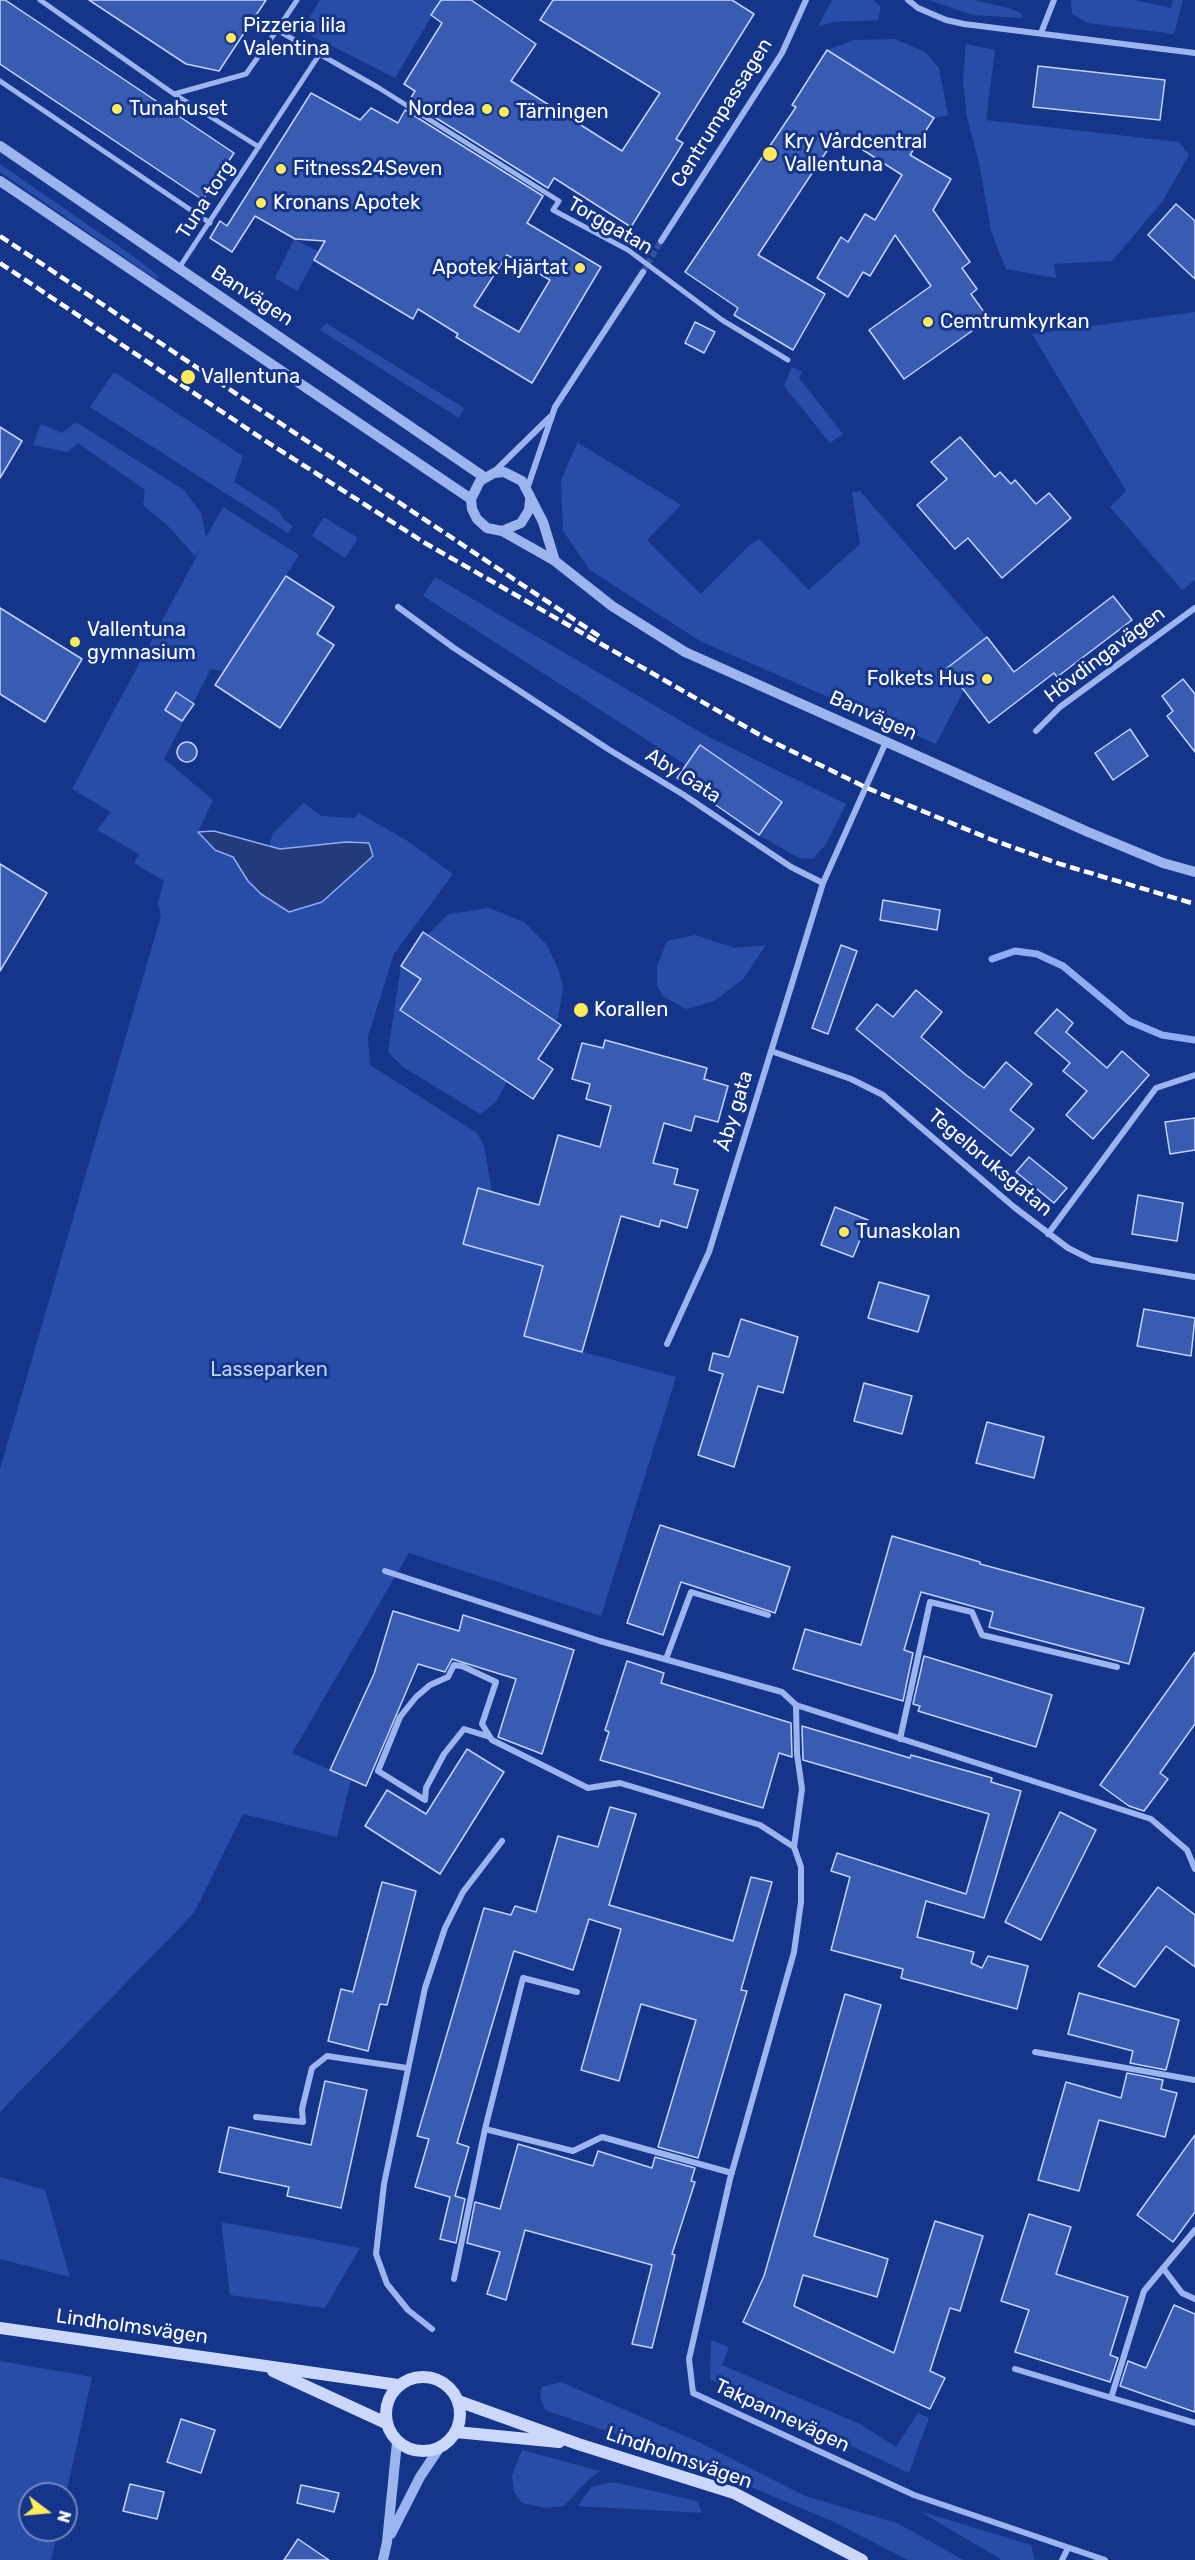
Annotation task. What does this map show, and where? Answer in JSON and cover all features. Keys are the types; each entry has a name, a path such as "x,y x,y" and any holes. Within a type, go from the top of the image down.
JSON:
{"main road":[{"name":"Lindholmsvägen","path":"0,2328 398,2385 417,2377 437,2379 453,2392 458,2401 578,2444 734,2493 862,2560"},
{"name":"Lindholmsvägen","path":"258,2364 386,2423"},
{"path":"398,2385 387,2402 386,2423 398,2442 418,2451 440,2447 456,2432 461,2411 458,2401"},
{"name":"Lindholmsvägen","path":"456,2432 578,2444"}],"street":[{"name":"Tuna torg","path":"40,0 174,94 259,147"},
{"path":"174,94 246,74 297,0"},
{"name":"Centrumpassagen","path":"661,241 782,52 806,0"},
{"path":"908,0 918,8 946,20 1195,53"},
{"path":"1041,33 1054,0"},
{"path":"277,30 319,56"},
{"name":"Tuna torg","path":"178,270 319,56"},
{"name":"Torggatan","path":"319,56 379,88 559,201 553,210 628,250 722,320 788,360"},
{"path":"0,81 210,223"},
{"name":"Banvägen","path":"0,146 178,270 489,475 504,472 522,481 543,522 555,561"},
{"name":"Banvägen","path":"0,181 471,499 477,519 487,528 502,531 555,561 612,606 685,652 1098,837 1163,863 1195,872"},
{"path":"471,499 474,489 550,416 643,272"},
{"path":"502,531 520,523 529,510 529,494 550,416"},
{"name":"Aby Gata","path":"398,607 454,648 599,743 684,795 791,867 823,883"},
{"name":"Hövdingavägen","path":"1036,731 1060,707 1195,608"},
{"path":"823,883 886,742"},
{"name":"Åby gata","path":"667,1344 709,1252 823,883"},
{"name":"Tegelbruksgatan","path":"771,1051 851,1079 883,1095 1048,1233 1092,1260 1195,1277"},
{"path":"1048,1233 1156,1088 1195,1075"},
{"path":"385,1571 666,1659 782,1692 796,1705 1151,1819 1187,1850 1195,1869"},
{"path":"666,1659 691,1592 768,1615"},
{"path":"900,1738 930,1602 972,1612 982,1635 1117,1667"},
{"path":"490,1737 482,1724 496,1682 482,1673 454,1665 448,1677 430,1685 400,1717 378,1771 425,1800 426,1788 444,1754 464,1729 490,1737 505,1748 588,1788 620,1783 760,1825 794,1847 802,1789 797,1754 796,1705"},
{"path":"432,2329 408,2310 387,2284 376,2254 390,2145 425,1988 445,1928 463,1892 502,1841"},
{"name":"Takpannevägen","path":"794,1847 801,1867 801,1902 794,1952 732,2172 689,2358 693,2393 914,2495 1068,2548"},
{"path":"454,2279 485,2129 523,1978 577,1992"},
{"path":"1035,2052 1195,2080"},
{"path":"256,2117 303,2122 302,2109 312,2068 327,2056 407,2068"},
{"path":"485,2129 573,2151 602,2137 732,2172"},
{"path":"1111,2398 1144,2291 1195,2230"},
{"path":"1162,2268 1182,2293 1195,2299"},
{"path":"1015,2369 1195,2423"},
{"path":"382,2560 387,2542 398,2442"},
{"path":"387,2542 420,2477 440,2447"},
{"path":"1062,2560 1068,2548 1105,2560"}],"green space":[{"path":"320,0 441,0 395,78 312,36 305,25"},
{"path":"832,0 873,0 881,7 878,20 835,22 818,26"},
{"path":"929,0 973,0 1009,8 1021,13 1023,18 973,15"},
{"path":"1071,0 1134,0 1171,8 1173,0 1183,0 1174,34 1088,23 1072,14"},
{"path":"895,39 925,52 939,68 948,115 934,118 827,50 854,40"},
{"path":"966,44 995,50 986,120 1179,142 1189,155 1162,202 1112,261 1054,264 1056,278 1006,269 991,231 979,162 967,118 963,81"},
{"path":"0,164 160,277 156,279 0,172"},
{"path":"294,239 319,252 297,291 275,278"},
{"path":"1195,312 1195,580 1182,590 1110,507 1126,491 1032,334"},
{"path":"326,323 464,408 459,418 320,330"},
{"path":"792,367 802,372 799,378 843,434 830,443 784,386"},
{"path":"114,372 243,456 234,482 278,510 284,520 293,526 288,533 90,407"},
{"name":"Lasseparken","path":"76,422 184,490 201,513 206,537 223,507 299,555 224,671 211,669 164,759 213,800 198,832 215,850 233,857 248,881 322,844 280,849 269,846 273,833 304,803 321,816 354,818 359,813 406,840 453,874 394,954 368,1036 370,1065 477,1133 484,1146 492,1192 478,1188 463,1243 543,1266 524,1336 676,1377 601,1616 409,1553 292,1753 351,1779 337,1837 243,1814 194,1913 0,2112 0,1469 161,916 158,902 164,881 134,863 139,854 97,830 111,812 72,789 201,548 195,556 167,525 143,505 145,490 78,443 68,452 33,445 41,424 62,433"},
{"path":"581,434 578,443 681,505 647,540 701,594 750,545 759,539 809,590 860,544 852,492 860,491 987,637 947,668 964,690 936,744 700,641 590,570 563,531 561,480"},
{"path":"324,517 358,538 345,558 312,536"},
{"path":"435,577 705,735 846,804 826,844 813,859 799,858 759,835 782,802 700,745 686,765 423,596"},
{"path":"489,908 524,922 547,945 559,971 563,988 558,1018 551,1026 422,940 449,914"},
{"path":"695,935 735,948 766,945 743,979 714,1001 686,1009 664,997 657,987 657,966 667,941"},
{"path":"401,966 421,979 401,1010 507,1082 495,1103 480,1114 403,1067 388,1052"},
{"path":"0,2177 45,2190 70,2277 0,2259"},
{"path":"221,2222 360,2248 325,2308 230,2295"},
{"path":"711,2340 729,2347 722,2365 860,2424 896,2447 918,2413 929,2418 909,2473 710,2379"},
{"path":"0,2361 92,2377 69,2482 18,2482 18,2542 55,2542 51,2560 0,2560"},
{"path":"561,2382 701,2443 805,2496 897,2523 964,2560 908,2560 834,2522 665,2451 545,2410 540,2397 542,2387"},
{"path":"522,2450 600,2471 587,2481 564,2506 546,2508 522,2503 514,2492 512,2476"},
{"path":"613,2482 697,2501 702,2513 578,2506 591,2487"},
{"path":"919,2511 1031,2545 1035,2560 1002,2560"}],"shaded area":[{"path":"214,831 280,849 346,842 369,843 373,856 322,902 289,912 261,894 248,881 233,857 215,850 198,832"}],"building":[{"name":"Tunahuset","path":"0,0 5,0 234,153 203,200 0,64"},
{"path":"89,0 266,0 219,71 186,64"},
{"path":"441,0 471,0 536,44 511,81 622,151 660,93 540,20 553,0 732,0 754,14 676,139 683,143 631,227 554,178 548,188 409,101 415,91 404,84 442,23 431,15"},
{"path":"827,50 934,118 910,155 951,179 933,210 970,262 962,268 977,289 971,294 989,319 904,379 869,330 931,286 895,235 870,276 863,272 848,297 817,278 841,237 848,242 865,214 875,220 902,175 838,134 758,255 825,294 793,350 734,315 738,308 685,272 796,107 792,105"},
{"path":"1038,66 1165,80 1160,120 1033,107"},
{"path":"311,93 360,120 371,108 398,123 405,110 543,196 527,223 601,267 532,383 456,337 458,334 418,309 413,319 314,260 325,241 295,239 255,216 232,252 210,238 220,221 227,226","holes":["507,255 550,280 519,332 474,306"]},
{"path":"1176,204 1195,221 1195,279 1148,235"},
{"path":"695,322 715,332 704,353 685,343"},
{"path":"0,427 22,441 0,478"},
{"path":"960,437 995,477 1000,472 1011,484 1015,480 1036,504 1049,493 1071,518 1002,578 968,538 955,549 917,505 947,479 931,462"},
{"path":"286,576 334,607 317,634 334,645 280,728 215,685"},
{"path":"1113,596 1132,620 1057,677 1054,673 989,723 947,668 987,637 1014,672"},
{"path":"0,608 82,659 45,722 0,694"},
{"path":"1183,679 1195,694 1195,752 1167,716 1173,711 1162,696"},
{"path":"176,692 194,704 182,721 165,710"},
{"path":"1130,729 1148,756 1113,780 1095,753"},
{"path":"187,742 194,745 197,752 194,759 187,762 180,759 177,752 180,745"},
{"path":"700,745 782,802 759,835 677,778"},
{"path":"0,864 47,893 0,971"},
{"path":"883,900 940,910 937,930 880,920"},
{"path":"423,932 561,1025 538,1059 553,1069 533,1099 400,1010 421,979 401,966"},
{"path":"841,945 857,951 828,1034 812,1028"},
{"path":"916,990 942,1012 921,1037 966,1075 984,1088 1006,1062 1032,1084 1010,1110 1034,1129 1011,1156 856,1029 877,1004 893,1017"},
{"path":"1057,1009 1073,1023 1066,1032 1107,1068 1122,1051 1149,1075 1093,1139 1066,1115 1087,1091 1063,1071 1070,1063 1035,1033"},
{"path":"605,1040 707,1068 704,1079 728,1086 718,1122 695,1116 691,1131 664,1123 653,1163 678,1169 674,1184 698,1190 687,1228 661,1220 659,1227 621,1216 582,1352 524,1336 543,1266 463,1244 478,1188 539,1205 558,1135 600,1147 611,1106 586,1099 590,1084 572,1079 582,1043 603,1048"},
{"path":"1195,1118 1195,1150 1170,1154 1165,1122"},
{"path":"1029,1157 1067,1188 1054,1203 1016,1172"},
{"path":"1138,1195 1183,1203 1177,1241 1132,1234"},
{"name":"Tunaskolan","path":"835,1207 868,1220 853,1257 821,1245"},
{"path":"879,1282 929,1296 918,1332 868,1318"},
{"path":"1144,1309 1195,1318 1191,1356 1137,1346"},
{"path":"741,1319 798,1337 783,1393 758,1386 734,1467 698,1455 723,1374 709,1370 713,1353 729,1357"},
{"path":"864,1383 912,1396 902,1434 854,1421"},
{"path":"987,1422 1044,1437 1034,1478 976,1463"},
{"path":"660,1525 790,1567 775,1613 681,1582 663,1635 627,1623"},
{"path":"892,1536 980,1562 980,1564 1144,1608 1129,1664 989,1627 993,1612 921,1592 904,1650 913,1653 903,1701 793,1669 805,1629 861,1645"},
{"path":"393,1611 459,1631 463,1615 574,1650 542,1754 498,1737 516,1679 452,1659 445,1672 418,1664 366,1786 330,1770 374,1674"},
{"path":"1195,1652 1195,1724 1160,1773 1168,1779 1144,1811 1129,1806 1100,1785"},
{"path":"924,1656 1052,1695 1036,1747 918,1711 920,1706 913,1704"},
{"path":"627,1661 664,1673 661,1683 791,1723 792,1757 779,1753 763,1808 600,1760 609,1732 605,1730"},
{"path":"802,1726 910,1758 911,1755 992,1778 991,1782 1021,1791 984,1918 926,1901 917,1937 974,1952 971,1963 982,1968 988,1956 1028,1966 1017,2009 901,1978 903,1969 831,1950 850,1877 831,1871 837,1853 966,1894 989,1814 803,1760"},
{"path":"467,1749 504,1772 440,1874 365,1826 387,1790 426,1814"},
{"path":"610,1807 636,1814 609,1905 733,1941 751,1877 772,1882 741,1990 747,1991 698,2158 658,2147 696,2020 641,2004 619,2081 581,2070 621,1929 589,1919 573,1970 514,1951 457,2143 469,2147 455,2196 465,2199 456,2243 440,2239 450,2197 415,2187 429,2139 417,2136 484,1908 511,1915 515,1906 536,1912 558,1836 598,1847"},
{"path":"1060,1812 1096,1830 1041,1940 1005,1922"},
{"path":"382,1882 416,1891 387,2005 380,2004 368,2051 328,2041 341,1989 353,1992"},
{"path":"1158,1887 1195,1915 1195,1967 1166,1946 1135,1987 1098,1966"},
{"path":"1079,1993 1179,2020 1166,2070 1130,2063 1133,2051 1068,2034"},
{"path":"845,1994 881,2005 814,2236 888,2259 877,2297 803,2275 794,2306 894,2353 935,2221 983,2236 960,2311 950,2308 930,2371 945,2378 930,2409 743,2322 764,2276"},
{"path":"1127,2073 1163,2080 1161,2089 1177,2093 1165,2137 1099,2120 1079,2191 1038,2180 1066,2082 1121,2098"},
{"path":"325,2081 367,2090 341,2208 287,2196 289,2187 219,2172 229,2127 311,2145"},
{"path":"1195,2135 1195,2212 1173,2242 1137,2215"},
{"path":"518,2144 593,2166 598,2151 652,2168 655,2157 695,2168 691,2181 695,2182 672,2254 675,2255 652,2348 632,2344 652,2265 525,2230 506,2300 487,2294 500,2252 467,2243 475,2202 500,2209"},
{"path":"1029,2214 1071,2227 1056,2274 1128,2297 1110,2355 1118,2358 1110,2382 1015,2352 1029,2310 1001,2301"},
{"path":"1174,2305 1195,2314 1195,2412 1120,2386 1128,2361 1146,2368"},
{"path":"181,2419 215,2430 201,2473 167,2462"},
{"path":"130,2484 164,2492 157,2519 123,2511"},
{"path":"301,2485 339,2493 334,2512 297,2503"},
{"path":"298,2539 329,2560 284,2560"}],"waterway":[{"path":"992,959 1015,951 1037,954 1063,966 1129,1021 1162,1035 1195,1040"}],"tunnel":[{"path":"643,272 661,241"}],"railway":[{"path":"0,236 599,636"},
{"path":"0,263 264,440 425,543 767,739 867,788 990,839 1060,864 1195,904"}],"place":[{"name":"Pizzeria lila Valentina","path":"231,38"},
{"name":"Tunahuset","path":"117,109"},
{"name":"Nordea","path":"487,109"},
{"name":"Tärningen","path":"504,112"},
{"name":"Kry Vårdcentral Vallentuna","path":"770,154"},
{"name":"Fitness24Seven","path":"281,169"},
{"name":"Kronans Apotek","path":"261,203"},
{"name":"Apotek Hjärtat","path":"580,268"},
{"name":"Cemtrumkyrkan","path":"928,322"},
{"name":"Vallentuna","path":"188,377"},
{"name":"Vallentuna gymnasium","path":"75,642"},
{"name":"Folkets Hus","path":"987,679"},
{"name":"Korallen","path":"581,1010"},
{"name":"Tunaskolan","path":"844,1232"}]}
